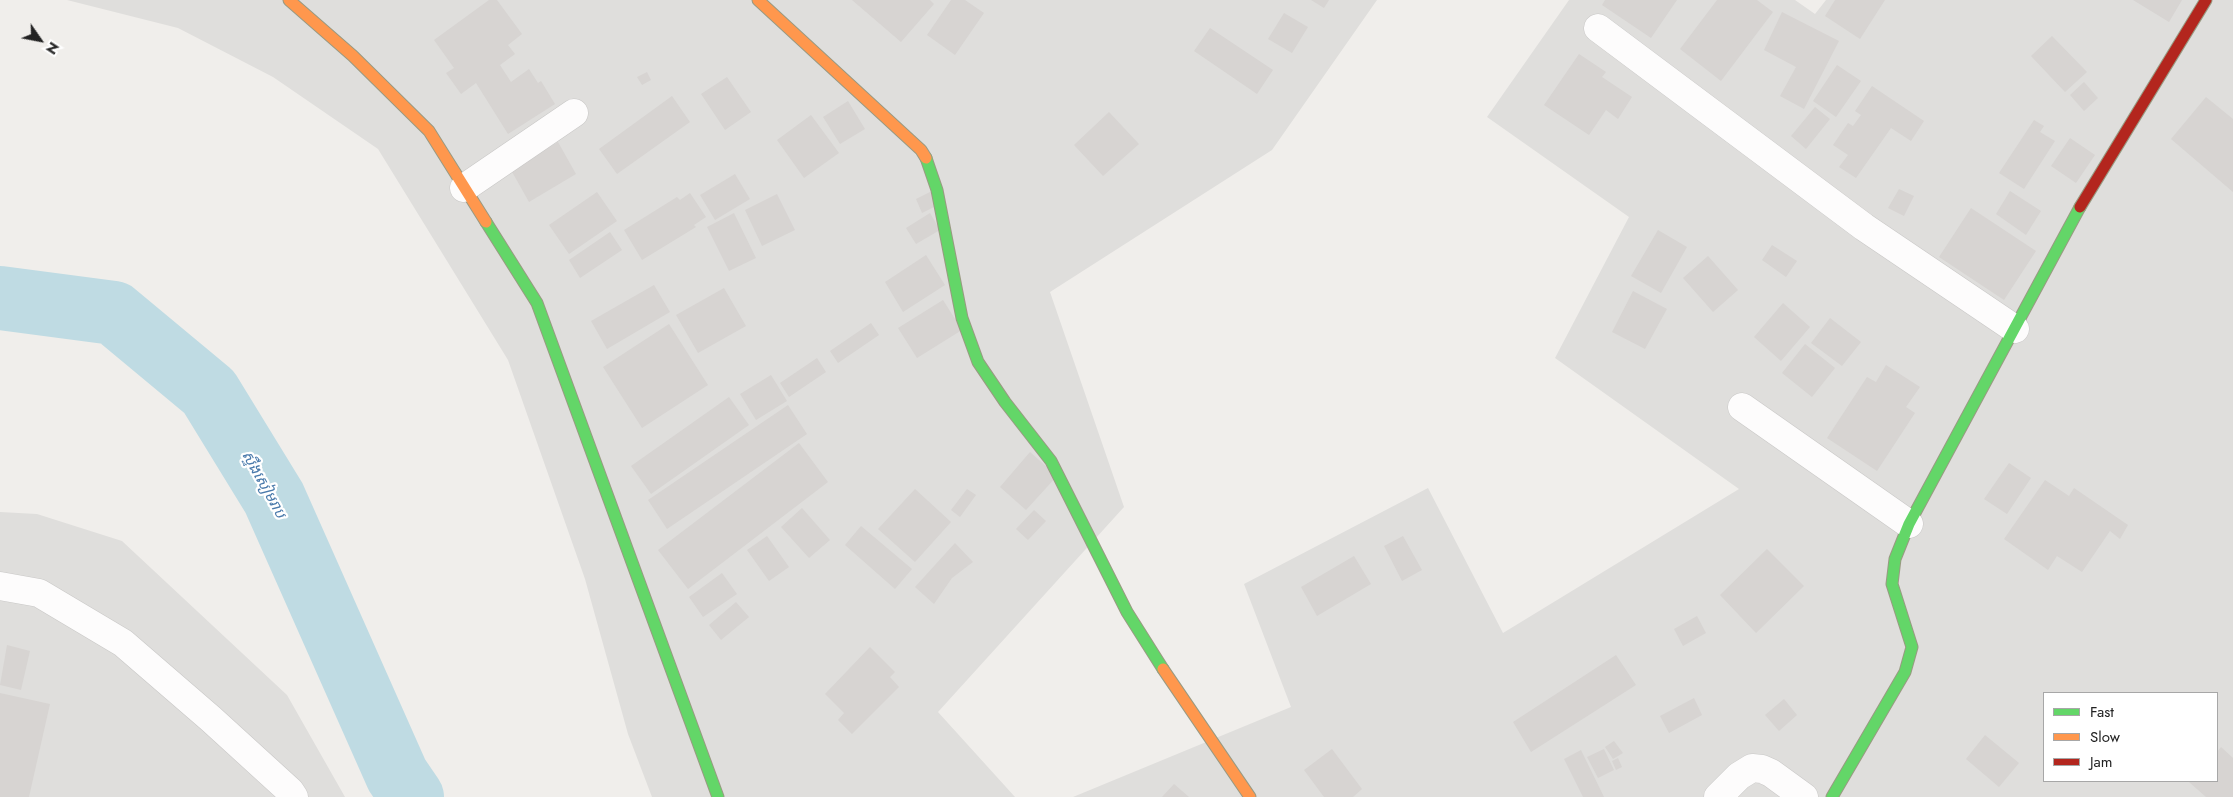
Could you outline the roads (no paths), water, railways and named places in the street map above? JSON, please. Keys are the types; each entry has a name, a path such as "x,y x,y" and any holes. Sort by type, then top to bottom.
{"street":[{"path":"289,0 353,56 429,131 537,303 718,797"},
{"path":"758,0 921,150 929,164 937,190 962,318 978,362 1005,402 1051,461 1127,612 1182,700 1250,797"},
{"path":"1832,797 1905,672 1912,647 1892,584 1895,558 1908,524 2015,330 2091,186 2206,0"},
{"path":"1598,28 1864,227 2015,330"},
{"path":"464,188 574,113"},
{"path":"1742,407 1908,524"},
{"path":"0,586 40,593 123,643 219,726 294,797"},
{"path":"1718,797 1739,776 1752,768 1762,769 1771,773 1804,797"}],"waterway":[{"name":"ស្ទឹងសៀមរាប","path":"0,298 114,313 209,392 274,498 397,775 412,797"}]}
